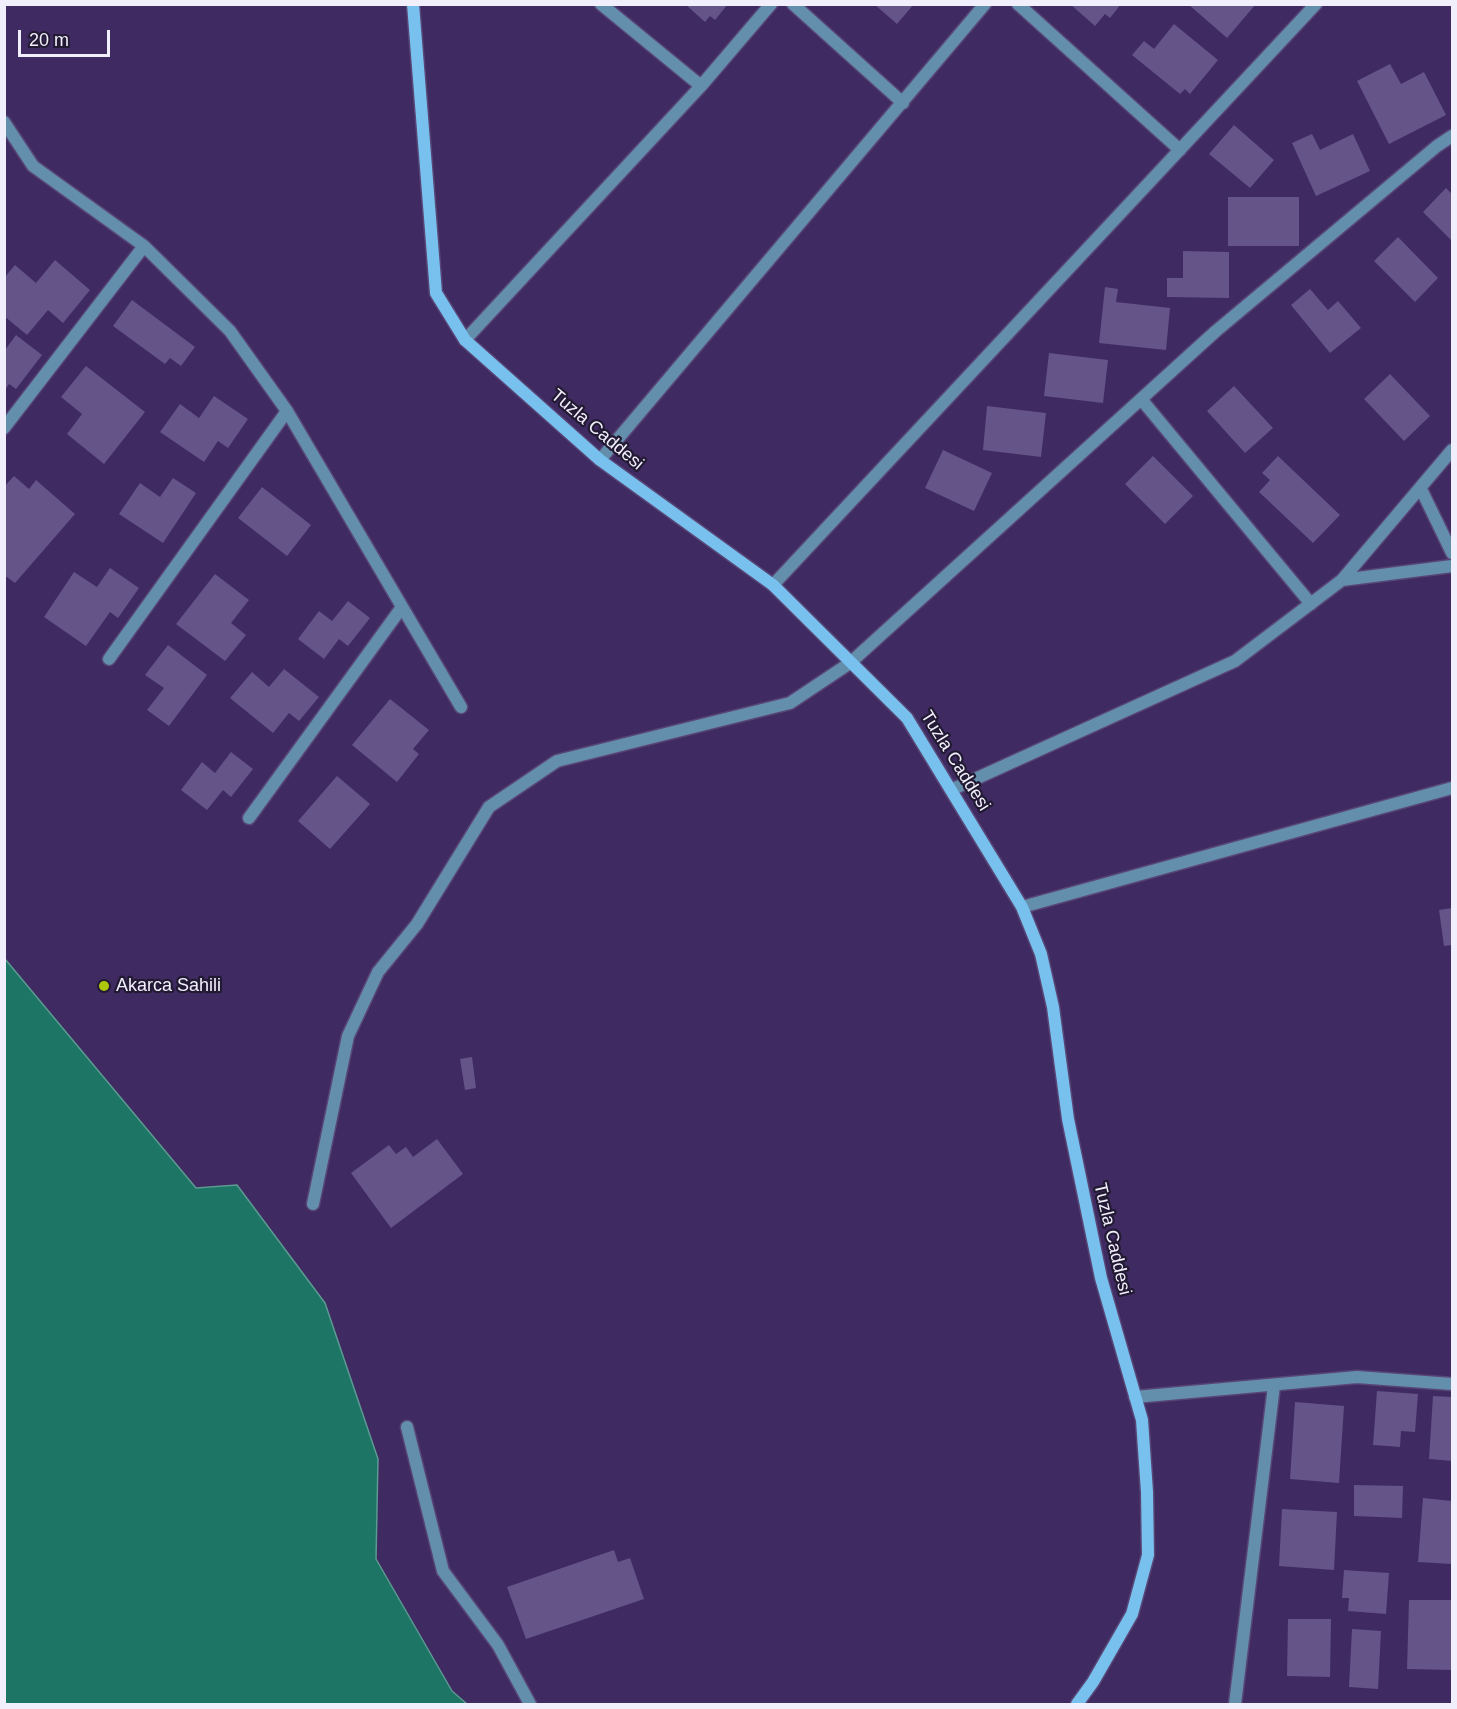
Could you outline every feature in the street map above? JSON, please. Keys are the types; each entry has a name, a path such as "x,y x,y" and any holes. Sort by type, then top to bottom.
{"main road":[{"name":"Tuzla Caddesi","path":"413,4 436,292 465,340 600,460 773,585 907,718 953,789 1022,907 1041,954 1050,997 1068,1119 1101,1278 1142,1420 1148,1555 1132,1614 1093,1682 1077,1704"}],"street":[{"path":"601,4 701,86"},
{"path":"465,340 701,86 771,4"},
{"path":"793,4 903,103"},
{"path":"600,460 985,4"},
{"path":"1018,4 1180,150"},
{"path":"773,585 1316,4"},
{"path":"4,122 33,166 144,246 230,331 287,411 461,707"},
{"path":"313,1204 348,1036 378,972 417,924 489,807 557,761 790,703 850,663 1216,331 1437,146 1452,136"},
{"path":"4,428 144,246"},
{"path":"1141,399 1311,604"},
{"path":"109,659 287,411"},
{"path":"953,789 1235,661 1342,580 1452,450"},
{"path":"1421,489 1452,553"},
{"path":"1342,580 1452,566"},
{"path":"249,818 402,607"},
{"path":"1022,907 1452,789"},
{"path":"1135,1397 1357,1377 1452,1384"},
{"path":"1234,1704 1274,1386"},
{"path":"407,1427 443,1571 498,1645 530,1704"}],"shaded area":[{"path":"5,959 196,1188 237,1185 325,1303 378,1459 376,1559 452,1691 467,1704 5,1704"}],"building":[{"path":"685,4 728,4 715,20 710,16 705,22"},
{"path":"874,4 914,4 897,24"},
{"path":"1070,4 1121,4 1110,18 1105,14 1095,26"},
{"path":"1188,4 1256,4 1227,38"},
{"path":"1174,24 1218,60 1190,94 1185,89 1180,94 1132,55 1144,41 1154,49"},
{"path":"1390,64 1401,84 1424,72 1446,115 1389,144 1357,81"},
{"path":"1234,125 1274,160 1250,188 1209,154"},
{"path":"1312,134 1320,150 1353,134 1370,171 1316,196 1292,143"},
{"path":"1446,188 1452,194 1452,241 1423,212"},
{"path":"1228,197 1299,197 1299,246 1228,246"},
{"path":"1398,237 1438,278 1415,302 1374,261"},
{"path":"1183,251 1229,252 1229,298 1167,297 1167,278 1183,278"},
{"path":"55,260 90,290 63,323 48,310 27,335 4,316 4,278 15,265 36,283"},
{"path":"1105,287 1118,289 1116,302 1170,308 1166,350 1099,343"},
{"path":"1310,289 1328,310 1338,301 1361,328 1330,353 1291,305"},
{"path":"132,300 195,347 181,366 170,358 165,364 113,326"},
{"path":"16,335 42,355 16,389 9,384 5,390 5,350"},
{"path":"1049,353 1108,360 1103,403 1044,396"},
{"path":"86,366 145,412 104,464 67,434 82,414 61,397"},
{"path":"1390,374 1430,416 1404,441 1364,399"},
{"path":"1234,386 1273,428 1245,453 1207,411"},
{"path":"214,396 248,419 228,448 218,441 204,462 160,432 180,404 199,418"},
{"path":"987,406 1046,413 1041,457 983,450"},
{"path":"943,450 992,473 974,511 925,488"},
{"path":"1153,456 1193,496 1165,524 1125,484"},
{"path":"1278,456 1340,515 1313,543 1259,492 1270,480 1262,473"},
{"path":"14,476 29,489 36,480 75,514 15,583 4,575 4,487"},
{"path":"173,478 196,493 163,543 119,514 140,483 160,497"},
{"path":"262,487 311,525 287,556 238,518"},
{"path":"110,568 139,588 118,618 110,612 86,646 44,617 74,572 97,587"},
{"path":"215,574 249,600 231,623 246,635 225,661 176,624"},
{"path":"348,601 370,618 348,646 339,639 324,659 298,639 319,611 332,621"},
{"path":"168,645 207,675 169,726 147,710 164,688 145,675"},
{"path":"284,669 319,697 299,721 289,713 273,733 230,698 252,672 269,687"},
{"path":"390,699 429,730 413,749 419,754 397,782 352,745"},
{"path":"231,752 253,769 231,797 223,790 207,810 181,790 202,762 215,773"},
{"path":"337,776 370,804 330,849 298,821"},
{"path":"1452,908 1452,945 1444,946 1439,910"},
{"path":"472,1057 476,1088 465,1090 460,1059"},
{"path":"437,1139 463,1174 391,1228 351,1173 389,1145 396,1154 406,1147 413,1157"},
{"path":"1377,1391 1418,1394 1415,1432 1401,1431 1400,1447 1373,1445"},
{"path":"1433,1396 1452,1397 1452,1461 1429,1459"},
{"path":"1295,1402 1344,1406 1339,1483 1290,1479"},
{"path":"1354,1485 1403,1486 1402,1518 1354,1516"},
{"path":"1423,1498 1452,1501 1452,1564 1418,1562"},
{"path":"1282,1509 1337,1512 1334,1570 1279,1566"},
{"path":"614,1550 618,1562 630,1558 644,1599 526,1639 507,1587"},
{"path":"1344,1570 1389,1573 1386,1614 1348,1611 1349,1598 1342,1598"},
{"path":"1409,1600 1452,1600 1452,1670 1407,1669"},
{"path":"1288,1619 1331,1619 1330,1677 1287,1676"},
{"path":"1352,1629 1381,1631 1378,1689 1349,1687"}],"place":[{"name":"Akarca Sahili","path":"104,986"}]}
